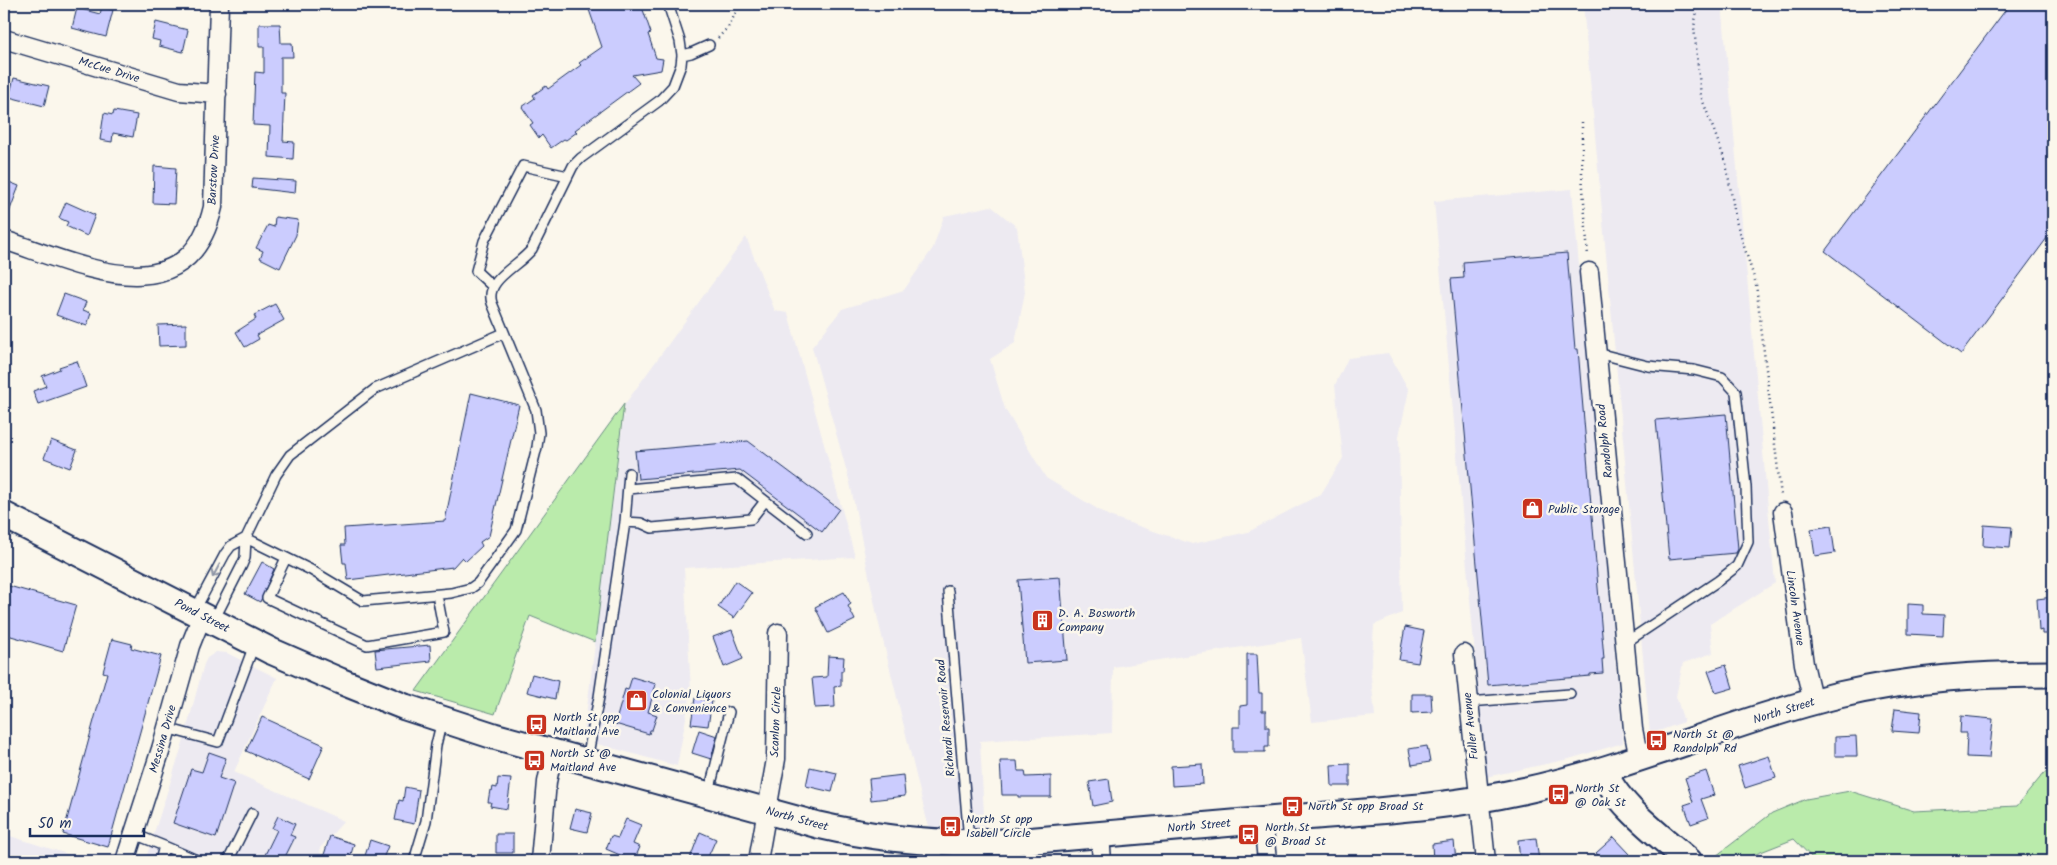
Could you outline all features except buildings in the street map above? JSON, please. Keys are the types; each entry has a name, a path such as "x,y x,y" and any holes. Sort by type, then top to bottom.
{"main road":[{"name":"Pond Street","path":"6,520 255,643 319,672 405,707"},
{"name":"North Street","path":"405,707 553,753 857,834 900,840 933,852 970,843 1015,842 1100,835 1404,808 1479,799 1559,783 1639,759 1745,722 1813,702 1883,685 1925,679 1970,676 2053,674"},
{"path":"1604,770 1610,784 1621,799 1689,861"}],"street":[{"name":"Barstow Drive","path":"4,240 122,276 156,274 175,266 188,255 200,241 210,220 214,192 219,4"},
{"name":"McCue Drive","path":"4,39 179,91 216,94"},
{"name":"Randolph Road","path":"1589,272 1633,729 1639,759"},
{"name":"Lincoln Avenue","path":"1783,512 1804,664 1813,702"},
{"name":"Messina Drive","path":"126,861 190,646 203,617"},
{"name":"Scanlon Circle","path":"758,861 776,759 778,632"},
{"name":"Fuller Avenue","path":"1464,654 1486,861"},
{"path":"540,861 547,782 553,753"},
{"path":"1263,820 1267,861"},
{"path":"1100,835 1102,861"}],"lane":[{"path":"246,538 323,576 363,601 461,592 478,583 510,540 520,520 537,447 538,420 536,410 490,298 492,286 526,257 532,249 573,166 667,93 678,76 682,55 680,41 668,4"},
{"path":"682,55 709,45"},
{"path":"492,286 476,271 484,241 523,166 568,176"},
{"path":"203,617 242,565 245,558 246,538 283,464 290,456 375,388 504,333"},
{"path":"1597,353 1648,366 1694,370 1722,377 1736,392 1746,487 1748,542 1738,566 1625,643"},
{"path":"586,761 600,697 625,522 629,473"},
{"path":"628,489 737,479 807,533"},
{"path":"625,522 641,523 652,528 751,519 765,501"},
{"path":"203,617 225,554 231,546 246,538"},
{"path":"286,558 267,598 367,645 444,632 437,595"},
{"name":"Richardi Reservoir Road","path":"948,591 970,843"},
{"path":"166,728 218,742 255,643"},
{"path":"1469,702 1570,694"},
{"path":"709,795 729,712"},
{"path":"414,861 426,821 436,745 442,720"},
{"path":"228,861 252,813"},
{"path":"134,834 199,861"},
{"path":"160,861 164,846"}],"path":[{"path":"709,45 729,26 740,4"},
{"path":"1698,4 1694,27 1701,96 1726,163 1736,221 1756,284 1783,512"},
{"path":"1582,122 1582,174 1589,272"}],"shaded area":[{"path":"1583,4 1722,4 1775,583 1710,624 1713,653 1683,663 1676,696 1684,722 1650,734"},
{"path":"1572,189 1623,743 1569,759 1486,777 1434,201"},
{"path":"991,206 1017,227 1025,292 1015,343 990,359 1005,409 1046,478 1109,516 1192,544 1248,532 1321,494 1343,458 1335,385 1348,358 1388,353 1409,390 1399,436 1402,613 1374,625 1371,676 1375,716 1312,722 1301,638 1113,667 1112,733 980,741 985,833 930,833 878,620 850,483 812,347 842,309 904,290 933,248 944,216"},
{"path":"746,237 775,311 788,313 855,557 684,568 691,691 677,766 583,740 625,404"},
{"path":"216,652 227,653 277,678 234,772 344,821 320,848 322,861 145,861 182,746 204,664 207,658"},
{"path":"4,834 89,861 4,861"}],"green space":[{"path":"624,404 595,642 530,616 495,714 416,691"},
{"path":"2053,772 2053,861 1815,861 1794,839 1738,861 1720,861 1716,856 1772,813 1806,799 1850,791 1914,811 2017,806 2044,773"}],"place":[{"name":"Public Storage","path":"1532,509"},
{"name":"D. A. Bosworth Company","path":"1042,620"},
{"name":"Colonial Liquors & Convenience","path":"636,701"},
{"name":"North St opp Maitland Ave","path":"537,724"},
{"name":"North St @ Randolph Rd","path":"1657,741"},
{"name":"North St @ Maitland Ave","path":"534,760"},
{"name":"North St @ Oak St","path":"1559,795"},
{"name":"North St opp Broad St","path":"1292,806"},
{"name":"North St opp Isabell Circle","path":"950,826"},
{"name":"North St @ Broad St","path":"1249,834"}]}
